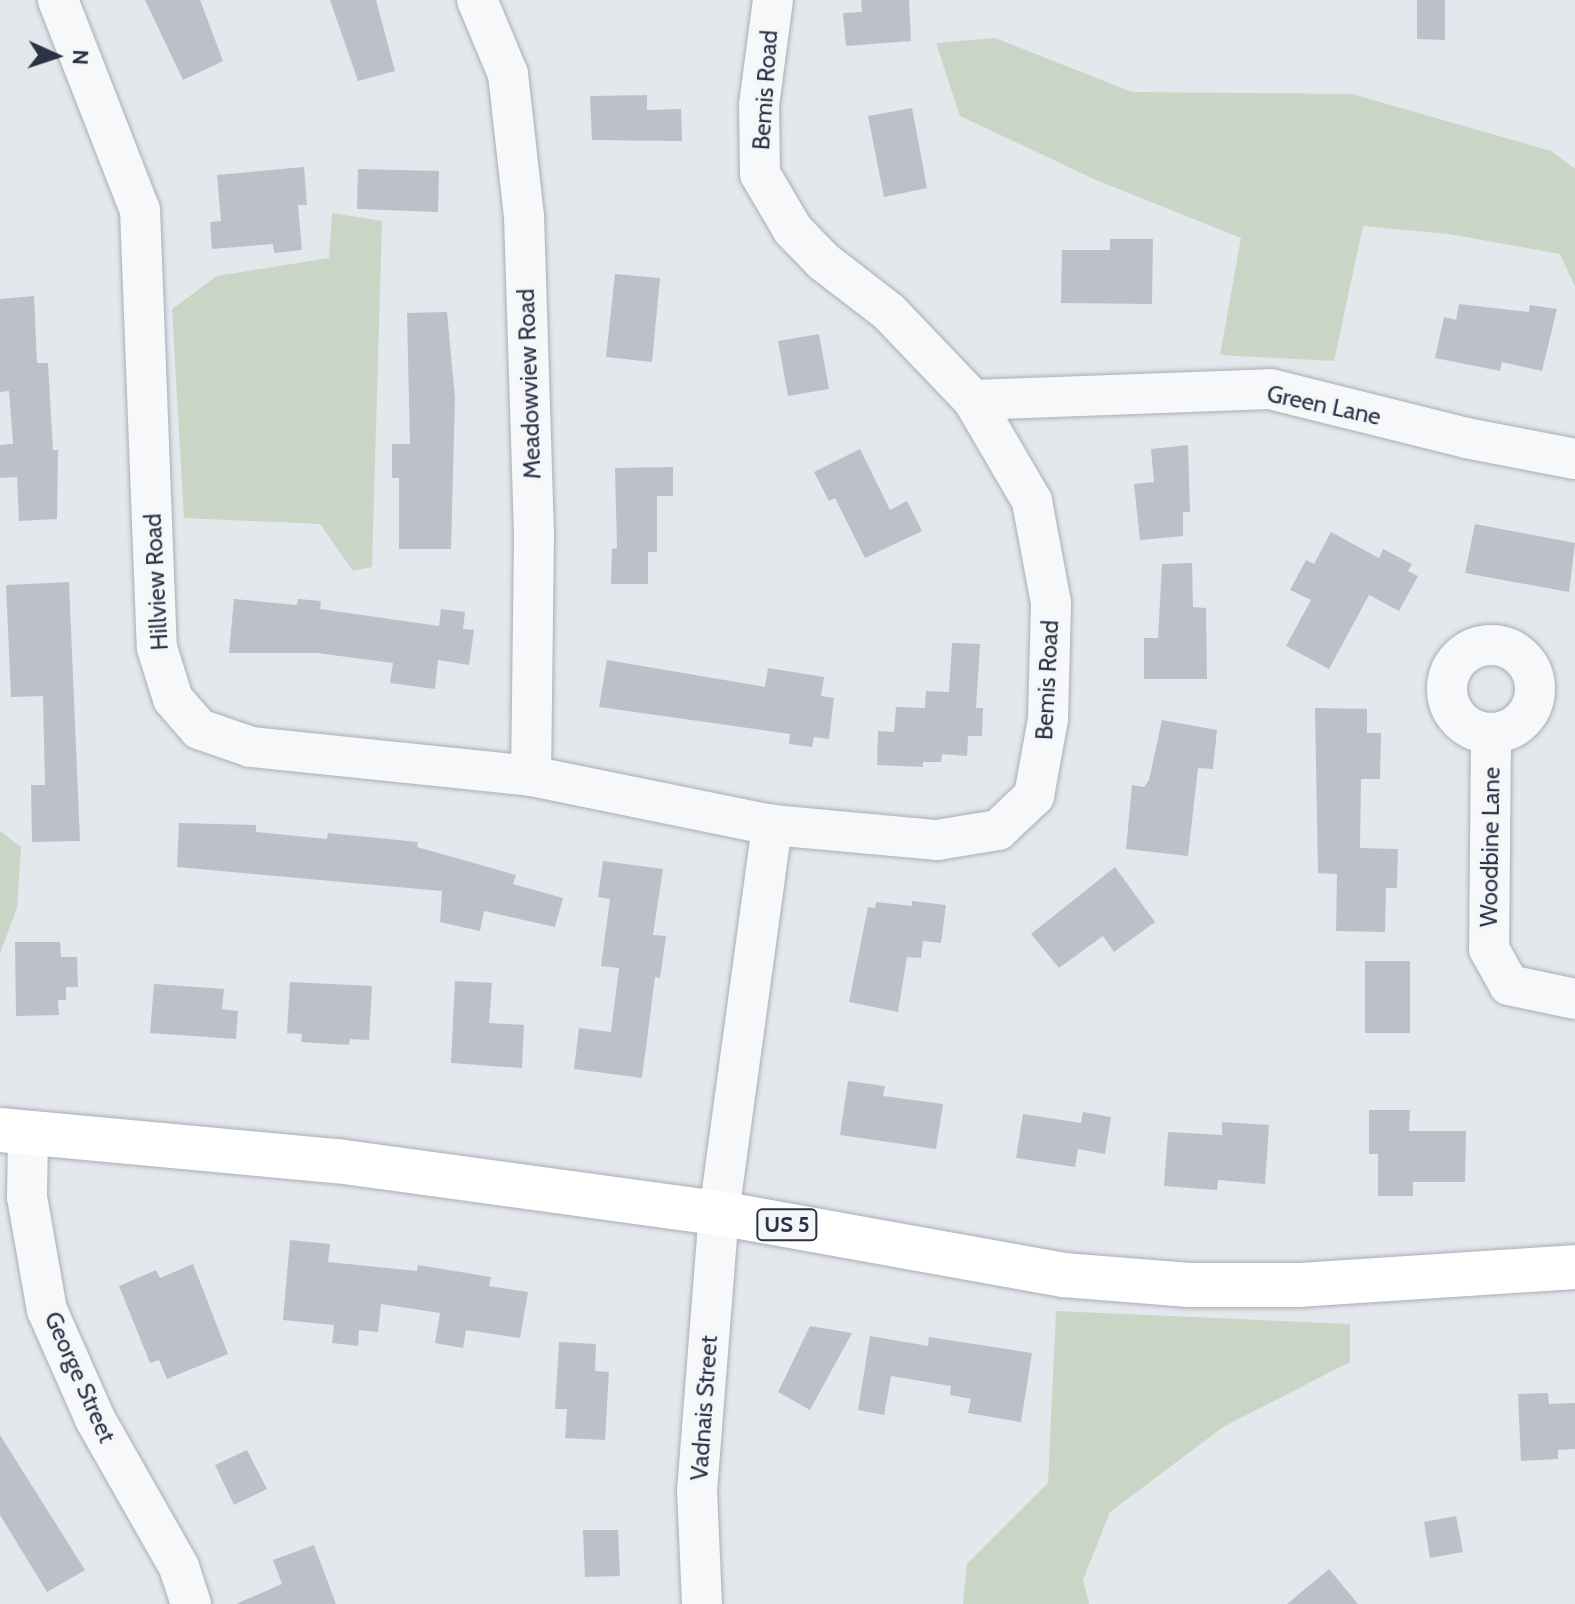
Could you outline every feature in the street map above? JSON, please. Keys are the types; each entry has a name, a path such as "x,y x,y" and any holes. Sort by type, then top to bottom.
{"main road":[{"name":"US 5","path":"14,1132 337,1161 719,1213 1063,1275 1190,1285 1299,1285 1575,1267"}],"street":[{"name":"Hillview Road","path":"58,0 140,210 157,648 173,699 199,729 251,747 531,776 772,825"},
{"name":"Meadowview Road","path":"477,0 508,74 524,216 534,535 531,776"},
{"name":"Bemis Road","path":"772,825 937,840 998,830 1034,796 1048,719 1051,603 1032,501 973,400 889,312 824,262 793,230 760,174 759,105 773,0"},
{"name":"Green Lane","path":"973,400 1270,389 1466,438 1575,459"},
{"name":"Woodbine Lane","path":"1491,733 1489,949 1509,985 1575,999"},
{"path":"719,1213 772,825"},
{"name":"George Street","path":"14,1132 47,1310 95,1419 179,1567 191,1604"},
{"name":"Vadnais Street","path":"702,1604 697,1491 719,1213"}],"green space":[{"path":"995,38 1132,92 1352,94 1551,151 1575,169 1575,287 1560,254 1449,234 1363,226 1334,361 1220,355 1241,238 1096,180 960,116 936,43"},
{"path":"332,213 382,221 372,567 353,571 320,524 184,518 172,309 217,276 329,258"},
{"path":"0,831 21,847 17,908 0,953"},
{"path":"1056,1311 1350,1324 1350,1362 1223,1427 1110,1512 1083,1580 1089,1604 963,1604 967,1564 1048,1483"}],"building":[{"path":"145,0 200,0 223,61 183,80"},
{"path":"330,0 376,0 395,71 358,81"},
{"path":"861,0 909,0 911,41 846,46 843,13 862,12"},
{"path":"1417,0 1445,0 1445,40 1417,39"},
{"path":"647,95 647,110 681,109 682,141 592,140 590,96"},
{"path":"912,108 927,188 884,197 868,116"},
{"path":"304,167 307,205 298,205 302,250 274,253 273,244 212,249 210,222 221,221 217,175"},
{"path":"358,169 439,171 438,212 357,209"},
{"path":"1110,239 1153,239 1152,304 1061,303 1062,250 1110,250"},
{"path":"615,274 660,278 652,362 606,357"},
{"path":"34,296 37,363 48,363 53,450 58,450 57,519 19,521 17,477 0,478 0,445 13,444 9,391 0,392 0,299"},
{"path":"1459,304 1529,312 1530,305 1557,309 1542,371 1502,362 1500,371 1435,358 1444,317 1456,320"},
{"path":"447,312 455,398 451,549 399,549 399,478 392,478 392,444 410,444 407,313"},
{"path":"819,334 829,389 788,396 778,341"},
{"path":"1188,445 1190,512 1183,512 1183,536 1140,540 1134,484 1154,482 1151,449"},
{"path":"860,449 890,510 907,501 922,531 865,558 835,498 829,501 814,472"},
{"path":"673,467 673,496 657,496 657,552 648,552 648,584 611,584 612,549 617,548 615,468"},
{"path":"1475,524 1575,543 1569,592 1465,573"},
{"path":"1331,532 1379,558 1383,549 1412,564 1408,571 1418,576 1399,611 1369,595 1329,669 1286,646 1311,600 1290,590 1306,560 1314,564"},
{"path":"1192,563 1193,607 1206,608 1207,679 1144,679 1144,638 1158,638 1162,564"},
{"path":"69,582 80,841 32,842 31,785 45,785 43,696 11,697 6,585"},
{"path":"234,599 297,605 298,599 321,601 320,609 439,626 441,609 465,612 463,629 474,630 469,665 438,660 435,689 390,683 393,663 317,653 229,653"},
{"path":"952,643 980,644 976,708 983,708 982,736 968,736 967,756 942,754 941,762 923,762 923,767 877,765 878,731 894,732 896,707 925,708 926,691 949,692"},
{"path":"607,660 765,687 768,668 824,677 821,696 834,698 829,739 814,737 812,747 789,744 790,734 599,707"},
{"path":"1315,708 1367,709 1367,733 1381,733 1380,779 1361,779 1360,848 1398,849 1397,888 1386,888 1385,932 1336,931 1337,874 1318,873"},
{"path":"1162,720 1217,730 1213,769 1198,768 1188,856 1126,849 1132,785 1144,787 1149,780"},
{"path":"179,823 256,825 256,832 327,839 328,833 418,842 417,847 516,875 513,884 563,898 555,927 484,911 480,931 440,922 442,891 177,867"},
{"path":"603,861 663,869 653,935 666,936 660,978 655,977 642,1078 574,1069 579,1028 611,1032 619,968 601,966 610,899 598,897"},
{"path":"1115,867 1155,922 1114,952 1103,936 1059,968 1031,934"},
{"path":"912,901 946,905 941,943 923,941 921,958 907,957 898,1012 849,1002 868,907 875,908 876,902 912,906"},
{"path":"15,942 60,942 61,957 77,957 78,987 66,987 66,1000 58,1000 59,1015 16,1016"},
{"path":"1365,961 1410,961 1410,1033 1365,1033"},
{"path":"455,981 492,983 489,1023 524,1025 522,1068 451,1063"},
{"path":"290,982 372,986 369,1040 350,1039 349,1045 301,1042 302,1034 287,1033"},
{"path":"154,984 224,989 222,1009 238,1011 236,1039 150,1033"},
{"path":"848,1081 885,1086 883,1096 943,1104 936,1149 840,1135"},
{"path":"1369,1110 1410,1110 1409,1131 1466,1131 1465,1182 1413,1182 1413,1196 1378,1196 1378,1154 1369,1154"},
{"path":"1083,1112 1111,1117 1105,1154 1078,1149 1075,1167 1016,1158 1023,1114 1081,1123"},
{"path":"1222,1122 1269,1125 1265,1184 1218,1180 1217,1190 1164,1186 1168,1132 1222,1135"},
{"path":"290,1240 330,1244 328,1262 417,1271 418,1265 491,1277 489,1286 528,1292 520,1338 466,1330 463,1348 435,1343 440,1313 381,1304 378,1332 359,1330 358,1346 332,1343 334,1325 283,1320"},
{"path":"193,1264 228,1354 167,1379 159,1360 150,1363 119,1286 156,1270 160,1278"},
{"path":"810,1326 852,1333 810,1410 778,1392"},
{"path":"870,1336 928,1346 929,1337 1032,1353 1021,1422 968,1413 971,1399 950,1395 951,1386 891,1376 884,1415 858,1410"},
{"path":"559,1342 596,1344 595,1371 609,1372 605,1440 565,1438 567,1409 555,1409"},
{"path":"1548,1393 1549,1404 1575,1403 1575,1449 1558,1450 1558,1459 1521,1461 1518,1394"},
{"path":"0,1435 85,1570 47,1592 0,1515"},
{"path":"247,1450 267,1489 234,1505 215,1465"},
{"path":"1456,1516 1463,1552 1430,1558 1424,1522"},
{"path":"583,1530 618,1530 620,1576 585,1577"},
{"path":"314,1545 336,1604 236,1604 282,1584 273,1560"},
{"path":"1329,1569 1358,1604 1287,1604"}]}
